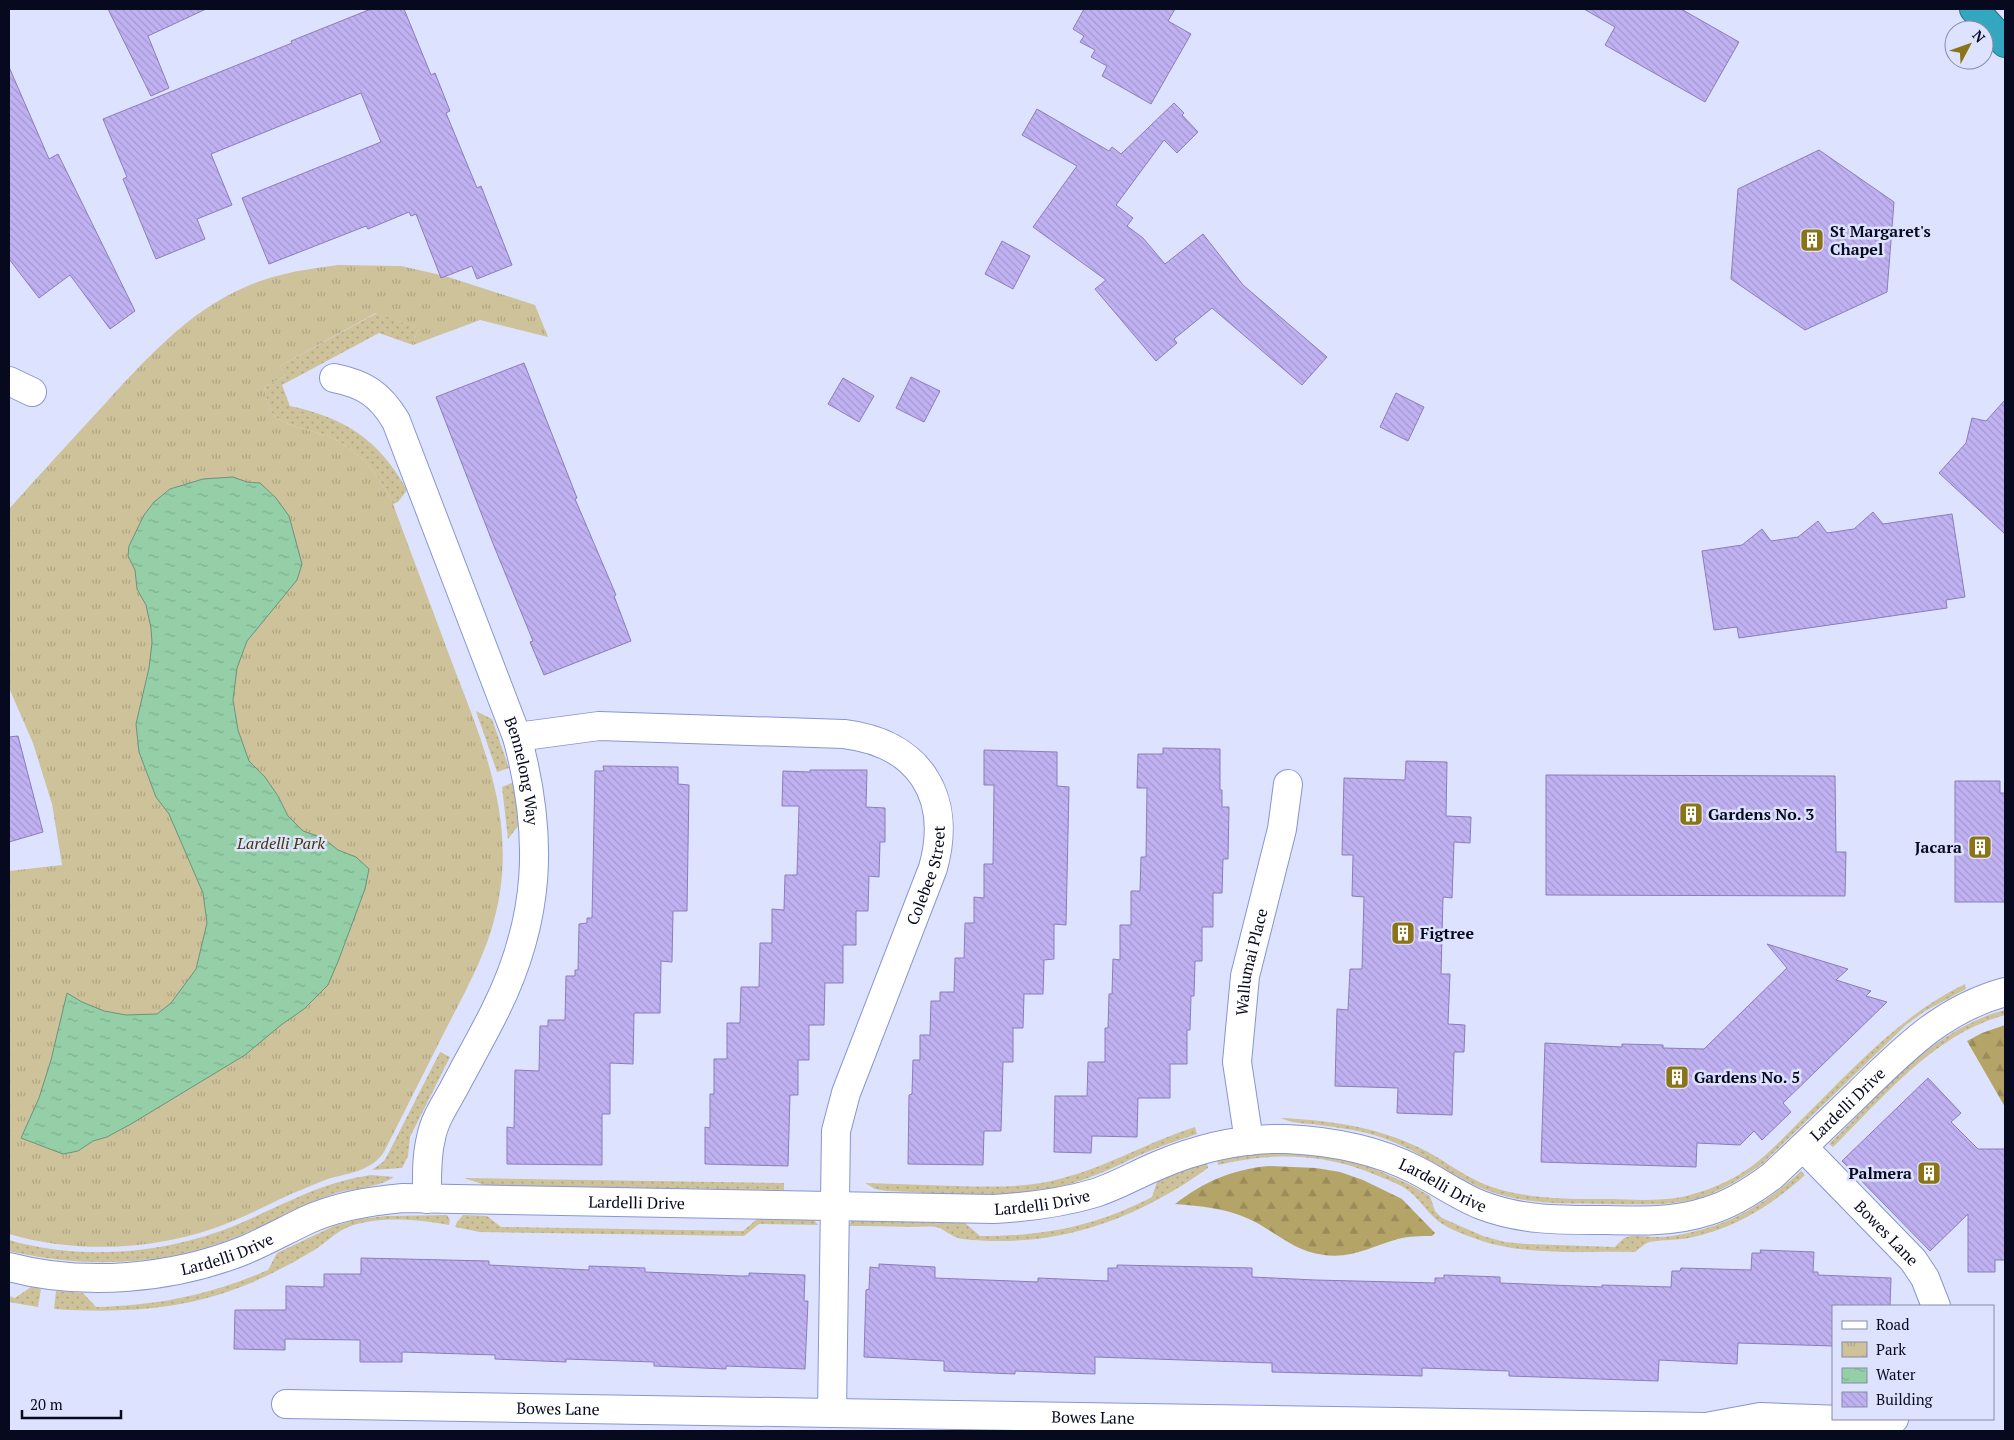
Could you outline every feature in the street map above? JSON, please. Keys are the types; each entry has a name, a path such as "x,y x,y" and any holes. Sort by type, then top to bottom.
{"highway":[{"path":"1974,9 2005,43"}],"street":[{"name":"Bennelong Way","path":"334,378 352,381 370,390 389,409 396,421 516,737 527,776 533,816 532,898 523,937 511,976 494,1013 435,1123 429,1149 427,1199"},
{"name":"Colebee Street","path":"516,737 599,726 844,734 866,736 885,743 903,754 918,769 930,787 937,806 940,827 939,848 840,1112 836,1131 835,1206"},
{"name":"Wallumai Place","path":"1249,1141 1237,1062 1245,976 1282,829 1288,784"},
{"name":"Lardelli Drive","path":"9,1267 54,1275 93,1277 132,1276 169,1271 207,1262 244,1250 338,1208 370,1201 403,1198 994,1209 1028,1207 1062,1202 1095,1193 1127,1181 1156,1166 1186,1154 1217,1146 1249,1141 1283,1139 1317,1141 1370,1150 1410,1167 1480,1205 1508,1214 1536,1218 1660,1221 1684,1218 1708,1212 1731,1203 1752,1191 1772,1176 1919,1036 1962,1008 1999,996"},
{"name":"Bowes Lane","path":"1803,1147 1914,1260 1925,1278 1936,1305"},
{"path":"832,1413 835,1206"},
{"name":"Bowes Lane","path":"286,1404 1706,1427 1760,1417 1832,1420"},
{"name":"Bowes Lane","path":"1844,1420 1883,1420"}],"green space":[{"name":"Lardelli Park","path":"338,265 401,266 445,276 535,305 548,337 480,320 413,345 418,328 376,313 280,366 285,376 264,387 269,407 277,418 293,426 330,437 356,453 377,476 393,504 476,727 496,792 503,860 500,895 491,931 471,980 384,1152 367,1167 315,1184 207,1231 179,1238 151,1243 93,1247 36,1241 9,1234 9,871 62,865 52,804 33,743 9,688 9,509 117,390 185,324 204,310 245,287 279,275"},
{"path":"377,313 418,328 413,345 379,333 282,385 290,406 328,417 344,425 359,434 385,457 407,490 398,502 393,504 377,476 356,453 330,437 293,426 277,418 269,407 264,387 285,376 280,366"},
{"path":"476,711 492,719 509,768 497,772"},
{"path":"514,782 518,826 508,839 502,787"},
{"path":"1965,984 1966,989 1925,1011 1906,1025 1762,1164 1727,1186 1711,1194 1691,1200 1667,1204 1560,1203 1530,1201 1500,1195 1472,1184 1417,1153 1389,1140 1360,1132 1281,1118 1339,1123 1375,1131 1410,1143 1481,1183 1519,1194 1581,1199 1647,1200 1682,1197 1719,1185 1757,1162 1877,1045 1919,1012"},
{"path":"2005,1010 2005,1015 1979,1024 1933,1052 1891,1088 1833,1147 1829,1144 1889,1084 1931,1047 1979,1019"},
{"path":"2005,1025 2005,1107 1967,1041 1982,1033"},
{"path":"440,1052 450,1057 410,1137 408,1156 402,1168 372,1170 384,1161"},
{"path":"1195,1127 1197,1134 1154,1149 1082,1180 1041,1190 997,1194 953,1194 887,1191 875,1189 865,1183 984,1187 1037,1184 1080,1173"},
{"path":"1293,1151 1344,1158 1368,1166 1411,1185 1430,1196 1435,1211 1442,1218 1483,1236 1505,1242 1527,1244 1615,1247 1630,1236 1666,1237 1704,1229 1720,1224 1749,1210 1776,1192 1801,1171 1805,1175 1779,1197 1751,1215 1706,1234 1685,1239 1650,1242 1635,1252 1556,1252 1497,1245 1458,1232 1438,1221 1402,1186 1358,1168 1319,1159 1299,1157 1258,1158 1218,1165 1217,1160 1242,1154"},
{"path":"1207,1163 1208,1168 1180,1187 1151,1203 1092,1227 1061,1235 1030,1240 997,1241 963,1239 936,1227 848,1226 852,1221 965,1223 980,1236 1047,1232 1089,1223 1130,1207 1152,1197 1157,1182 1173,1174"},
{"path":"1268,1166 1316,1168 1340,1172 1363,1180 1402,1199 1435,1233 1432,1236 1398,1239 1353,1254 1324,1255 1303,1250 1240,1215 1213,1208 1175,1204 1197,1189 1219,1178 1242,1170"},
{"path":"371,1175 394,1177 381,1183 336,1193 311,1202 239,1236 183,1254 126,1262 96,1262 38,1257 9,1251 9,1240 65,1251 94,1252 124,1251 182,1243 236,1225 334,1183"},
{"path":"464,1178 784,1183 784,1190 485,1185"},
{"path":"447,1215 450,1220 449,1225 424,1221 382,1220 355,1225 340,1231 316,1249 268,1275 238,1288 193,1302 147,1309 100,1311 54,1309 56,1291 83,1293 96,1307 142,1304 205,1292 268,1270 277,1253 334,1226 360,1219 386,1216"},
{"path":"463,1215 487,1216 501,1227 743,1231 757,1219 814,1220 818,1225 759,1224 744,1236 480,1232 455,1227"},
{"path":"31,1287 41,1289 38,1307 9,1302 9,1296 15,1298"}],"water":[{"path":"233,477 247,482 260,483 276,498 289,516 302,564 297,580 247,641 237,668 233,700 238,730 249,761 265,777 278,796 288,816 303,831 323,838 338,850 356,857 369,869 365,889 328,985 304,1009 281,1025 245,1055 131,1124 107,1137 93,1141 78,1151 63,1154 21,1138 39,1098 51,1060 67,993 82,1002 104,1011 126,1015 157,1014 171,1003 196,969 207,923 203,893 169,814 156,797 139,752 136,724 149,668 152,643 146,605 137,589 135,570 128,556 129,546 144,515 154,502 170,489 203,479"}],"building":[{"path":"108,9 206,9 148,36 169,88 151,96"},
{"path":"371,9 404,9 431,75 435,73 450,111 446,113 477,188 481,186 512,265 477,279 472,266 441,278 416,214 411,216 409,212 368,229 366,226 269,264 242,198 381,142 361,93 211,154 232,205 197,219 205,239 156,259 123,179 127,177 103,119"},
{"path":"1084,9 1175,9 1168,21 1191,34 1151,104 1102,76 1107,66 1091,57 1095,50 1080,42 1084,36 1073,29"},
{"path":"1584,9 1681,9 1739,42 1705,102 1605,45 1615,27"},
{"path":"9,67 49,159 58,154 135,311 110,329 70,275 39,298 9,259"},
{"path":"1174,103 1198,132 1177,153 1164,140 1116,205 1133,218 1127,226 1143,238 1165,264 1203,234 1243,285 1327,357 1302,385 1212,308 1174,339 1177,343 1156,361 1095,289 1106,280 1033,227 1077,166 1022,135 1037,109 1109,151 1112,147 1121,154"},
{"name":"St Margaret's Chapel","path":"1819,150 1894,202 1887,292 1805,330 1731,279 1738,189"},
{"path":"1002,241 1030,256 1013,289 985,274"},
{"path":"524,363 577,498 575,499 616,595 614,596 631,641 544,675 530,642 533,641 436,397"},
{"path":"911,377 940,391 924,422 896,408"},
{"path":"843,378 874,396 859,422 828,404"},
{"path":"1396,393 1424,407 1408,441 1380,427"},
{"path":"2005,400 2005,534 1939,473 1966,443 1972,418 1986,421"},
{"path":"1873,512 1883,524 1952,514 1965,597 1946,600 1947,608 1739,638 1737,627 1714,630 1702,551 1742,545 1762,529 1771,541 1798,537 1818,521 1827,533 1854,529"},
{"path":"18,736 43,832 9,842 9,737"},
{"path":"1163,748 1220,749 1222,807 1229,807 1228,859 1223,859 1222,893 1213,893 1213,927 1202,927 1202,961 1195,961 1194,996 1191,996 1190,1030 1187,1030 1187,1064 1170,1064 1170,1098 1138,1098 1137,1137 1092,1136 1091,1153 1054,1152 1055,1096 1087,1096 1088,1062 1105,1062 1105,1028 1108,1028 1109,994 1112,994 1113,959 1120,960 1120,925 1131,925 1131,891 1140,891 1141,857 1146,857 1147,788 1137,788 1138,754 1163,754"},
{"path":"984,750 1057,752 1057,786 1069,787 1066,925 1054,924 1054,959 1044,960 1043,994 1024,994 1023,1028 1013,1028 1013,1062 1003,1062 1001,1131 984,1131 983,1165 908,1164 909,1095 912,1094 913,1060 920,1060 920,1035 930,1035 931,1001 940,1001 940,992 954,992 955,958 964,958 965,923 974,923 974,897 984,898 984,864 993,864 994,785 984,785"},
{"name":"Figtree","path":"1406,761 1447,762 1446,816 1471,817 1470,843 1454,842 1452,898 1443,897 1441,974 1450,974 1448,1024 1465,1025 1464,1052 1454,1052 1452,1115 1397,1113 1398,1088 1335,1086 1337,1009 1348,1010 1350,969 1362,969 1364,897 1352,896 1353,855 1342,855 1344,778 1405,780"},
{"path":"603,766 678,767 678,784 689,785 687,911 673,911 672,962 661,961 660,1013 634,1013 633,1064 610,1063 610,1114 602,1114 602,1165 507,1164 507,1127 514,1128 515,1070 539,1071 540,1026 548,1026 548,1020 565,1020 566,976 575,976 575,970 578,970 579,924 587,923 587,918 592,918 595,771 604,771"},
{"path":"810,770 867,770 866,807 885,808 885,842 880,842 879,877 869,876 868,911 856,911 856,945 843,945 843,983 825,983 824,1025 809,1025 809,1060 798,1060 798,1095 790,1095 788,1166 705,1164 705,1127 710,1128 710,1094 714,1094 714,1059 727,1059 727,1023 740,1023 741,987 759,987 760,943 772,943 772,909 784,910 785,875 797,875 799,806 782,806 783,771 810,772"},
{"name":"Gardens No. 3","path":"1546,775 1835,776 1836,852 1846,852 1845,896 1546,895"},
{"name":"Jacara","path":"1955,781 2000,781 2000,793 2005,793 2005,902 1955,902"},
{"name":"Gardens No. 5","path":"1767,944 1848,969 1836,980 1871,991 1866,996 1887,1002 1783,1103 1791,1112 1762,1140 1754,1131 1740,1145 1697,1143 1696,1167 1541,1162 1545,1043 1622,1047 1622,1044 1663,1045 1663,1048 1704,1049 1787,968"},
{"name":"Palmera","path":"1928,1078 1961,1113 1951,1122 1978,1149 2005,1149 2005,1260 1995,1260 1995,1272 1968,1272 1968,1214 1930,1251 1842,1161"},
{"path":"1760,1250 1814,1252 1813,1272 1818,1272 1818,1275 1891,1278 1890,1305 1832,1305 1832,1346 1738,1343 1737,1364 1659,1360 1658,1381 1509,1376 1509,1371 1422,1368 1422,1376 1272,1372 1272,1363 1095,1357 1095,1374 1015,1371 1015,1374 944,1371 944,1361 864,1357 866,1290 869,1289 870,1267 879,1268 879,1264 935,1267 935,1278 1038,1282 1038,1278 1108,1281 1108,1268 1117,1268 1117,1265 1252,1268 1252,1277 1315,1280 1435,1283 1435,1278 1444,1278 1444,1275 1500,1277 1500,1283 1602,1287 1602,1285 1671,1287 1672,1271 1680,1271 1681,1268 1751,1270 1752,1253 1761,1253"},
{"path":"361,1258 489,1261 489,1265 589,1270 589,1266 645,1268 645,1272 740,1276 749,1276 749,1273 805,1275 804,1301 808,1301 805,1369 726,1366 726,1369 654,1366 654,1362 566,1359 566,1362 495,1359 495,1355 402,1352 402,1362 360,1362 360,1340 285,1339 285,1350 234,1349 235,1310 286,1310 286,1286 324,1287 324,1274 361,1274"}],"place":[{"name":"St Margaret's Chapel","path":"1812,240"},
{"name":"Gardens No. 3","path":"1691,814"},
{"name":"Jacara","path":"1980,847"},
{"name":"Figtree","path":"1403,933"},
{"name":"Gardens No. 5","path":"1677,1077"},
{"name":"Palmera","path":"1929,1173"}]}
